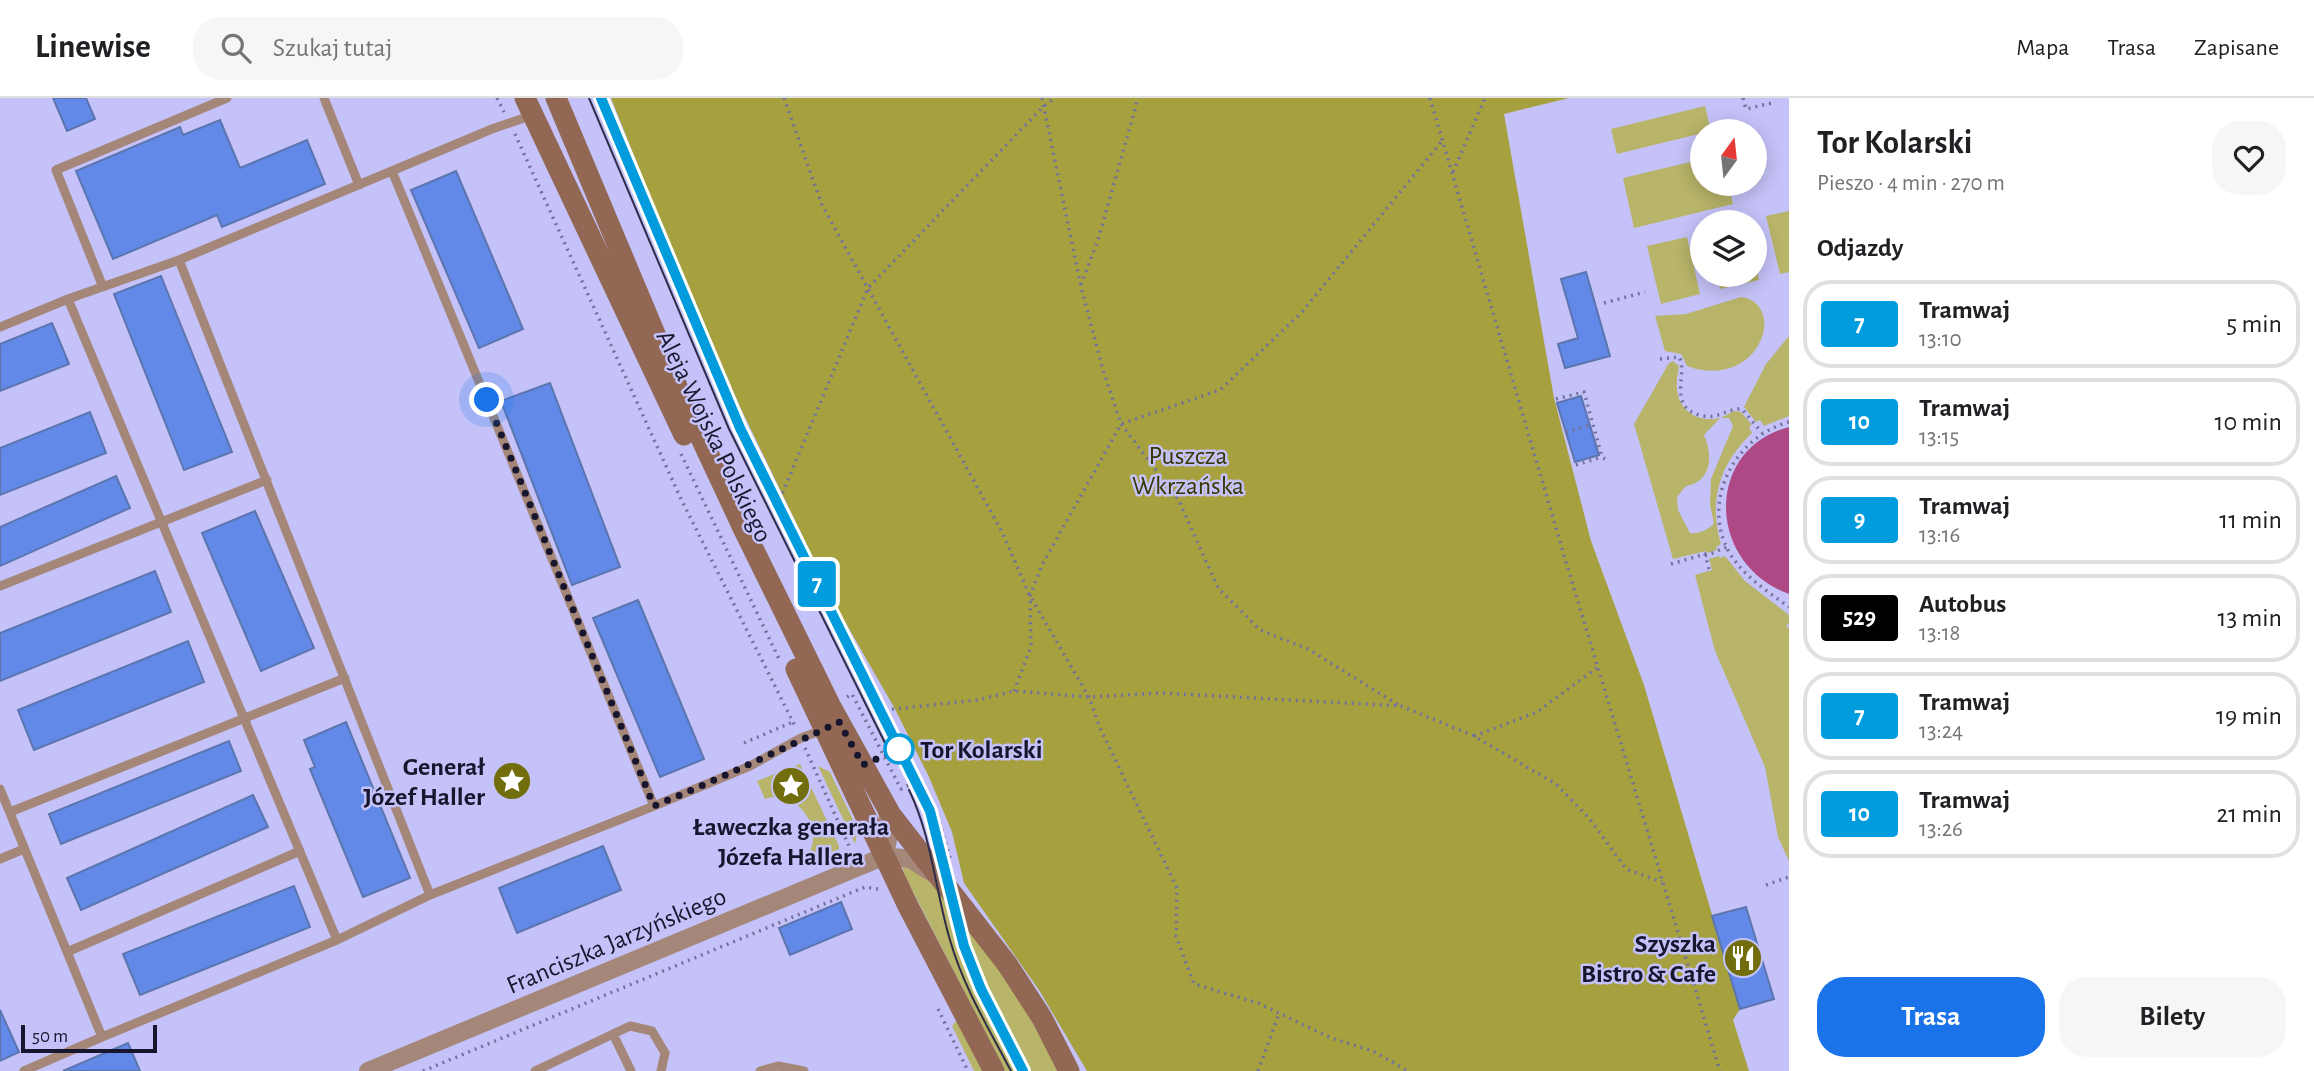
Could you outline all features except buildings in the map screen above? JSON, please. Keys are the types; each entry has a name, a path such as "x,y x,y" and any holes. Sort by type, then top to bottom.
{"main road":[{"name":"Aleja Wojska Polskiego","path":"557,101 679,391 743,528 826,728 1023,987 1069,1071"},
{"name":"Aleja Wojska Polskiego","path":"529,106 613,289 826,728 885,856 994,1071"}],"street":[{"name":"Aleja Wojska Polskiego","path":"529,106 557,101"},
{"name":"Aleja Wojska Polskiego","path":"886,807 890,834 885,856 910,859 941,880"},
{"name":"Franciszka Jarzyńskiego","path":"368,1071 885,856"}],"lane":[{"path":"103,287 56,170 227,98"},
{"path":"324,98 359,185"},
{"path":"0,327 68,299 179,260 509,123 529,106"},
{"path":"393,171 654,806"},
{"path":"179,260 430,895"},
{"path":"68,299 337,940"},
{"path":"0,586 267,480"},
{"path":"10,813 345,678"},
{"path":"24,1071 337,940 430,895 750,766 801,738 826,728"},
{"path":"0,789 102,1037"},
{"path":"0,859 24,849"},
{"path":"67,952 300,851"},
{"path":"535,1071 630,1026 652,1031 665,1054 661,1071"},
{"path":"613,1034 631,1071"},
{"path":"760,1071 778,1066 804,1071"}],"path":[{"path":"497,98 681,499 801,738 850,848"},
{"path":"784,98 822,205 1002,532 1030,596 1088,696 1100,729 1177,888 1176,936 1194,984 1258,1003 1331,1038 1373,1051 1408,1071"},
{"path":"1042,98 1081,287 1103,370 1121,424 1178,499 1218,588 1260,630 1308,649 1401,706 1474,736 1556,784 1589,818 1626,869 1663,883"},
{"path":"856,703 901,789 919,777 778,504 868,288 1054,98"},
{"path":"1081,287 1099,237 1138,98"},
{"path":"1430,98 1720,1071"},
{"path":"1452,174 1485,98"},
{"path":"1743,98 1746,109 1773,103"},
{"path":"1014,691 1031,647 1030,596 1042,565 1121,424 1220,390 1301,313 1442,141"},
{"path":"1604,303 1645,292"},
{"path":"1660,359 1673,356 1682,361 1680,394 1683,402 1692,411 1710,416 1735,408 1742,409 1762,433"},
{"path":"1556,400 1584,392 1602,457 1608,461"},
{"path":"1789,422 1762,433 1740,452 1724,485 1720,514 1727,547 1746,575 1789,607"},
{"path":"1566,432 1593,424"},
{"path":"676,442 783,666"},
{"path":"1576,466 1602,457"},
{"path":"1671,564 1705,556 1727,547"},
{"path":"1705,556 1709,569"},
{"path":"1474,736 1537,712 1598,667"},
{"path":"885,710 978,700 1014,691 1088,696 1162,693 1401,706"},
{"path":"744,743 806,716 826,728"},
{"path":"1766,885 1789,877"},
{"path":"423,1071 865,887 878,889"},
{"path":"1258,1071 1279,1013"}],"shaded area":[{"path":"1705,106 1708,119 1690,119 1690,136 1617,154 1611,129"},
{"path":"1690,162 1690,196 1731,196 1733,204 1708,210 1690,210 1690,214 1634,228 1623,178"},
{"path":"1789,211 1789,272 1780,274 1767,216"},
{"path":"1687,237 1690,250 1690,287 1698,287 1700,294 1661,304 1647,246"},
{"path":"1741,297 1755,303 1763,314 1764,329 1759,344 1748,357 1733,367 1712,371 1687,366 1681,354 1665,351 1655,316 1686,314"},
{"path":"1789,336 1789,416 1764,426 1760,420 1756,422 1744,407 1766,364"},
{"path":"1673,361 1679,366 1677,389 1686,410 1705,419 1720,418 1704,435 1709,451 1705,473 1701,479 1686,486 1677,497 1678,510 1690,533 1703,531 1714,523 1710,505 1711,479 1733,426 1729,418 1721,418 1734,411 1741,412 1752,425 1749,427 1752,433 1732,457 1720,484 1716,513 1721,544 1716,547 1717,550 1673,559 1634,424 1669,363"},
{"path":"1789,427 1789,594 1762,579 1742,558 1730,534 1726,508 1730,482 1741,458 1761,439"},
{"path":"1725,556 1745,581 1789,615 1789,623 1786,626 1789,628 1789,861 1778,837 1765,767 1715,651 1695,575 1712,570 1709,559"},
{"path":"800,764 839,846 839,849 810,861 807,856 812,846 813,834 805,813 787,799 765,799 757,781"},
{"path":"818,766 830,772 855,824 855,844"},
{"path":"902,865 915,865 964,922 1017,994 1059,1071 1005,1071 904,874"},
{"path":"957,1020 983,1071 974,1071 952,1026"}],"green space":[{"name":"Puszcza Wkrzańska","path":"611,98 1569,98 1504,114 1554,398 1591,541 1644,685 1740,1009 1733,1020 1749,1071 1087,1071 1039,990 964,883 952,832 929,777 895,709 840,613 740,407 664,231"}],"tram line":[{"path":"589,98 729,429 890,753"},
{"path":"601,98 740,427 930,811 964,946 981,989 1023,1071"},
{"name":"7","path":"601,98 740,428 925,799 939,840 959,930 970,963 1023,1071"},
{"path":"909,790 923,826 955,957 977,1007 1011,1071"}],"place":[{"name":"Tor Kolarski","path":"899,749"},
{"name":"Generał Józef Haller","path":"512,781"},
{"name":"Ławeczka generała Józefa Hallera","path":"791,786"},
{"name":"Szyszka Bistro & Cafe","path":"1743,958"}],"route":[{"path":"487,400 654,806 750,766 801,738 839,722 863,765 899,749"}]}
